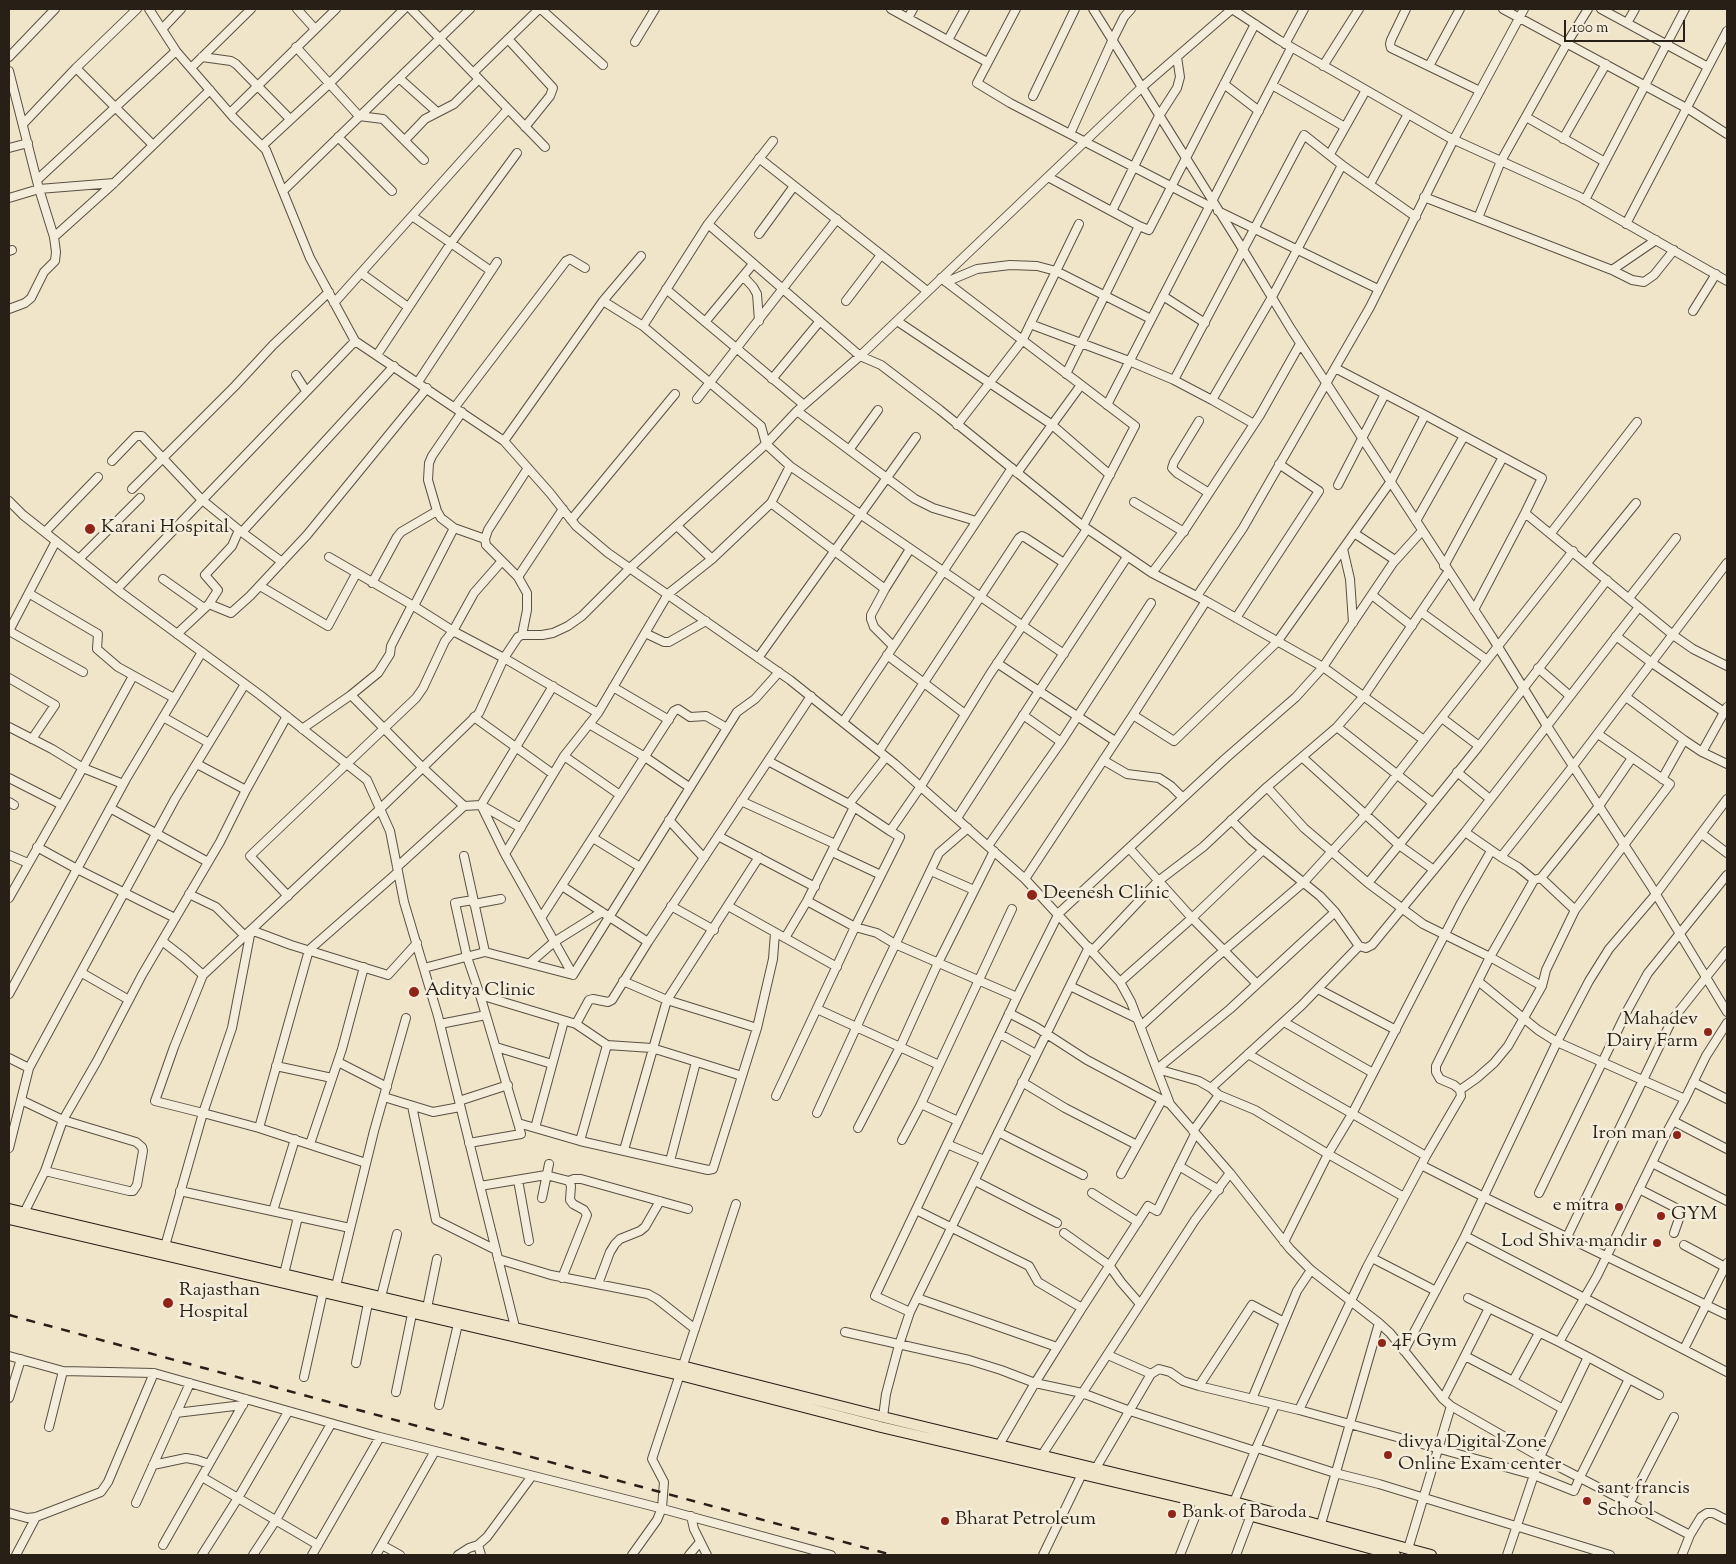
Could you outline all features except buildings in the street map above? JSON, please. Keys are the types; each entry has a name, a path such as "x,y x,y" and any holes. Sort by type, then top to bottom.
{"main road":[{"path":"9,1209 427,1308 516,1333 1096,1468 1321,1524 1431,1555"},
{"path":"9,1219 412,1314 458,1324 516,1333"},
{"path":"681,1371 881,1427 1201,1502 1395,1555"}],"street":[{"path":"9,57 55,9"},
{"path":"23,124 76,68 138,9"},
{"path":"149,9 176,51 230,113 266,150 310,258 355,341 504,442 576,526 602,548 779,672 886,756 1025,879 1120,982 1132,1002 1157,1069 1166,1102 1137,1145 1121,1174"},
{"path":"162,28 181,9"},
{"path":"191,68 251,9"},
{"path":"297,9 315,29"},
{"path":"230,113 336,9"},
{"path":"262,146 330,83 404,9"},
{"path":"411,9 545,147"},
{"path":"283,191 470,9"},
{"path":"405,140 425,119 454,104 508,39 540,9 603,65"},
{"path":"635,42 655,9"},
{"path":"891,9 987,62"},
{"path":"908,18 913,9"},
{"path":"948,40 965,9"},
{"path":"1016,9 977,84 1171,186 1211,203"},
{"path":"1033,96 1075,9"},
{"path":"1093,9 1211,203 1218,210 1300,344 1498,646 1547,726 1656,894 1727,1012"},
{"path":"1070,134 1112,41 1124,17 1131,9"},
{"path":"366,1162 259,1128 155,1101 203,975 380,809 478,713 513,642 522,635 542,635 553,632 568,626 582,616 630,568 766,444 804,405 860,356 927,291 943,280 1142,88 1232,9 1288,46 1454,140 1585,200 1727,281"},
{"path":"1106,405 1272,85 1304,9"},
{"path":"1323,66 1359,9"},
{"path":"1406,9 1390,46 1394,50 1480,91"},
{"path":"1429,66 1460,9"},
{"path":"1503,9 1687,108 1727,134"},
{"path":"1197,596 1243,528 1335,368 1416,217 1424,197 1518,17 1524,9"},
{"path":"1478,218 1501,161 1588,9"},
{"path":"1600,9 1708,67"},
{"path":"1627,23 1635,9"},
{"path":"1585,200 1685,9"},
{"path":"1048,177 1149,230 1255,24"},
{"path":"1626,224 1727,31"},
{"path":"508,39 552,88 550,96 525,127"},
{"path":"296,47 359,116 383,119 424,160"},
{"path":"37,180 176,51"},
{"path":"202,57 234,62 290,119"},
{"path":"1112,211 1159,116 1179,82 1176,57"},
{"path":"1563,139 1606,64"},
{"path":"76,68 154,145"},
{"path":"9,71 39,189 54,237 56,252 55,262 44,272 31,298 25,303 9,309"},
{"path":"399,78 437,112"},
{"path":"1224,84 1258,111"},
{"path":"1272,85 1345,127"},
{"path":"54,237 114,183 210,90"},
{"path":"1330,154 1366,90"},
{"path":"334,303 508,109"},
{"path":"1370,184 1408,114"},
{"path":"1526,118 1605,162"},
{"path":"1174,380 1304,136 1416,217"},
{"path":"338,137 392,191"},
{"path":"643,326 708,224 773,141"},
{"path":"9,148 28,143"},
{"path":"377,355 450,243 517,154"},
{"path":"759,158 927,291"},
{"path":"1212,400 1272,297 1342,165"},
{"path":"9,198 39,189 114,183"},
{"path":"759,234 794,186"},
{"path":"1424,197 1612,270 1632,280 1644,282 1654,275 1674,250"},
{"path":"1218,210 1378,289"},
{"path":"412,216 491,271"},
{"path":"697,399 784,290 836,219"},
{"path":"708,224 860,356 880,365 1085,528 1152,572 1323,667 1424,740"},
{"path":"957,425 1022,341 1079,224"},
{"path":"1066,374 1139,226"},
{"path":"1612,270 1656,240"},
{"path":"846,301 882,255"},
{"path":"504,442 603,301 641,256"},
{"path":"485,539 454,528 441,518 437,511 428,480 429,463 458,410 566,261 570,258 585,268"},
{"path":"418,382 497,262"},
{"path":"705,322 753,264"},
{"path":"943,280 977,269 996,266 1037,266 1056,271 1151,319"},
{"path":"361,273 408,307"},
{"path":"1693,311 1716,274"},
{"path":"743,276 756,294 759,321"},
{"path":"890,831 997,663 1064,564 1085,528 1135,426 943,280"},
{"path":"666,290 804,405"},
{"path":"132,489 273,345 329,292"},
{"path":"1163,296 1204,323"},
{"path":"603,301 643,326 761,426 766,444 790,466 1064,654"},
{"path":"772,379 820,321"},
{"path":"896,321 1051,424 1110,475"},
{"path":"1030,324 1174,380 1254,424"},
{"path":"117,589 201,499 355,341"},
{"path":"1152,572 1184,532 1209,494 1254,424 1300,344"},
{"path":"177,634 206,606 218,590 206,576 232,546 240,531 394,366"},
{"path":"1335,368 1542,478 1474,610"},
{"path":"296,375 306,391"},
{"path":"843,722 976,521 1081,385"},
{"path":"163,579 206,606 231,613 260,586 307,535 427,388"},
{"path":"571,520 675,394"},
{"path":"1338,485 1385,394"},
{"path":"849,450 878,410"},
{"path":"798,411 886,478 924,504 945,513 976,521"},
{"path":"1134,715 1174,741 1276,642 1391,481 1425,415"},
{"path":"1199,421 1172,468 1176,474 1209,494"},
{"path":"1551,533 1637,422"},
{"path":"112,461 136,436 139,435 145,438 201,499 282,562"},
{"path":"1416,522 1464,436"},
{"path":"758,658 916,437"},
{"path":"882,1417 899,1345 910,1312 1022,1082 1090,949 1160,881 1203,847 1267,787 1337,727 1364,696 1421,612 1446,569 1503,457"},
{"path":"1236,618 1319,491 1279,464"},
{"path":"505,854 564,756 598,713 668,594 712,559 772,503 790,466"},
{"path":"522,635 528,600 526,593 518,578 486,545 485,539 488,530 528,468"},
{"path":"45,532 98,477"},
{"path":"80,559 140,498"},
{"path":"9,501 117,589 287,716 367,780 390,831 404,902 440,1024 516,1333"},
{"path":"1134,502 1184,532"},
{"path":"772,503 885,589"},
{"path":"1587,563 1636,503"},
{"path":"518,578 563,509"},
{"path":"372,583 401,532 437,511"},
{"path":"1525,513 1673,635 1693,649 1727,666"},
{"path":"677,526 712,559"},
{"path":"302,729 351,695 378,673 390,654 391,646 454,528"},
{"path":"910,1312 875,1296 1058,913 1296,697 1323,667 1395,560 1422,531"},
{"path":"1354,533 1395,560"},
{"path":"879,751 1013,545 1022,536 1064,564"},
{"path":"1629,598 1676,538"},
{"path":"56,541 9,631 83,672"},
{"path":"893,646 874,627 871,615 910,549"},
{"path":"1343,549 1350,580 1353,623"},
{"path":"1140,1023 1304,882 1365,815 1573,551"},
{"path":"328,557 453,631 504,658 598,713"},
{"path":"957,818 1127,557"},
{"path":"288,896 250,856 416,698 423,688 441,649 479,586 502,561"},
{"path":"1501,857 1598,734 1727,563"},
{"path":"260,586 328,626 356,574"},
{"path":"1368,883 1479,746 1523,686 1607,580"},
{"path":"30,594 98,634 98,649 118,667 174,698"},
{"path":"1372,595 1412,626"},
{"path":"1025,879 1134,715 1206,601"},
{"path":"858,1128 900,1047 974,890 991,848 1151,603"},
{"path":"1231,820 1263,850 1304,882 1335,912 1360,946 1366,948 1372,945 1465,832 1639,607"},
{"path":"1421,612 1487,660"},
{"path":"645,633 660,641 670,642 706,621"},
{"path":"1616,636 1652,663 1726,710 1702,752"},
{"path":"9,994 123,784 202,652"},
{"path":"887,655 965,714"},
{"path":"997,663 1116,742"},
{"path":"1538,668 1570,696"},
{"path":"573,975 740,708 753,701 779,672"},
{"path":"9,898 133,676"},
{"path":"9,678 55,705 32,738"},
{"path":"9,1148 29,1068 44,1038 82,973 157,834 245,684"},
{"path":"482,805 553,686"},
{"path":"613,687 669,720"},
{"path":"351,695 423,768 464,806"},
{"path":"576,1024 589,1000 609,1002 624,981 671,906 810,696"},
{"path":"1626,697 1702,752 1727,764"},
{"path":"541,918 678,709 690,717 703,715 727,728"},
{"path":"1023,715 1061,742"},
{"path":"24,1213 45,1171 63,1120 162,941 220,842 287,716"},
{"path":"163,717 209,743"},
{"path":"474,717 553,774"},
{"path":"1442,718 1479,746"},
{"path":"589,724 645,757 689,788"},
{"path":"9,727 32,738 83,768 123,784"},
{"path":"1337,727 1433,803"},
{"path":"1460,1090 1494,1063 1508,1046 1542,986 1546,970 1575,910 1670,784 1598,734"},
{"path":"1662,779 1684,740"},
{"path":"564,756 620,796"},
{"path":"785,938 815,887 834,848 851,805 886,756"},
{"path":"1302,757 1399,845 1434,870"},
{"path":"1299,1410 1372,1258 1426,1156 1462,1096 1460,1090 1454,1085 1440,1079 1436,1072 1436,1066 1490,957 1537,879 1599,806 1632,758"},
{"path":"1103,760 1127,774 1159,778 1171,786 1183,798"},
{"path":"768,761 851,805 900,837 855,927 776,1096"},
{"path":"197,764 246,790"},
{"path":"1458,772 1490,799"},
{"path":"9,778 62,805"},
{"path":"1267,787 1304,828 1331,852 1368,883 1423,924 1490,957 1542,986"},
{"path":"1404,1351 1465,1236 1557,1042 1589,981 1609,949 1656,894 1727,799"},
{"path":"741,801 834,848 881,875"},
{"path":"482,805 505,854 573,975"},
{"path":"259,1128 309,950 464,806 482,805 521,828"},
{"path":"110,808 208,862"},
{"path":"669,820 704,858"},
{"path":"817,1114 939,853 968,828"},
{"path":"1465,832 1537,879 1575,910"},
{"path":"1702,834 1727,853"},
{"path":"718,836 815,887"},
{"path":"592,838 640,867"},
{"path":"37,847 175,918"},
{"path":"1129,848 1192,918 1257,984"},
{"path":"1120,982 1192,918 1263,850"},
{"path":"1284,1242 1328,1154 1352,1114 1491,850"},
{"path":"9,855 28,863"},
{"path":"464,856 485,952"},
{"path":"624,1150 667,1000 714,930 759,857"},
{"path":"931,871 974,890"},
{"path":"1539,1193 1627,1011 1648,974 1727,875"},
{"path":"562,886 648,942"},
{"path":"189,894 216,906 248,933 388,975 416,943"},
{"path":"469,1143 521,1134 508,1085 467,957 454,903 501,899"},
{"path":"808,901 855,927 877,933 896,944 1017,997"},
{"path":"671,906 714,930"},
{"path":"728,906 836,967"},
{"path":"902,1140 921,1104 1012,909"},
{"path":"530,963 554,942 602,912"},
{"path":"1157,1069 1230,1009 1335,912"},
{"path":"165,1246 203,1113 232,1028 248,933"},
{"path":"518,1123 580,1141 708,1170 714,1168 757,1028 773,960 775,933"},
{"path":"162,941 203,975"},
{"path":"1211,1088 1284,1022 1360,946"},
{"path":"1567,1237 1587,1205 1672,1020 1727,951"},
{"path":"424,968 485,952 573,975"},
{"path":"310,1144 338,1062 364,968"},
{"path":"82,973 129,1000"},
{"path":"624,981 667,1000 757,1028"},
{"path":"1478,981 1538,1030 1557,1042 1685,1099"},
{"path":"1070,986 1140,1023"},
{"path":"1318,989 1396,1030"},
{"path":"480,995 576,1024 607,1045 652,1048 742,1076"},
{"path":"817,1009 939,1065"},
{"path":"1010,1013 1088,1060 1166,1102 1230,1173 1284,1242 1311,1270 1379,1323 1451,1406 1540,1457 1690,1535"},
{"path":"440,1024 486,1015"},
{"path":"336,1286 366,1162 406,1018"},
{"path":"535,1128 564,1021"},
{"path":"1284,1022 1373,1073"},
{"path":"1559,1342 1607,1256 1706,1056 1727,1023"},
{"path":"1000,1034 1036,1054"},
{"path":"580,1141 607,1045"},
{"path":"496,1047 552,1064"},
{"path":"1248,1054 1426,1156"},
{"path":"9,1058 29,1068"},
{"path":"338,1062 387,1087"},
{"path":"670,1161 696,1062"},
{"path":"276,1066 332,1078"},
{"path":"1157,1069 1198,1081 1219,1095 1255,1110 1404,1197"},
{"path":"1022,1082 1064,1108 1137,1145"},
{"path":"1694,1082 1727,1099"},
{"path":"384,1097 433,1112 460,1104 508,1085"},
{"path":"999,1445 1057,1347 1148,1206 1157,1211 1194,1132 1219,1095"},
{"path":"21,1100 63,1120 136,1142 143,1151 137,1185 133,1191 45,1171"},
{"path":"921,1104 958,1120"},
{"path":"412,1106 436,1220 496,1250"},
{"path":"1673,1122 1727,1148"},
{"path":"998,1132 1083,1175"},
{"path":"273,1211 295,1140"},
{"path":"947,1144 984,1160"},
{"path":"1652,1163 1727,1200"},
{"path":"542,1198 549,1164"},
{"path":"1421,1165 1727,1315"},
{"path":"1179,1166 1219,1190"},
{"path":"1042,1455 1196,1220 1230,1173"},
{"path":"480,1186 546,1175 569,1181 581,1179 688,1209"},
{"path":"518,1180 529,1241"},
{"path":"562,1278 587,1215 584,1210 571,1202 571,1186 569,1181"},
{"path":"975,1181 1057,1224"},
{"path":"1639,1189 1680,1210 1680,1216 1674,1233"},
{"path":"180,1191 350,1228"},
{"path":"1092,1193 1138,1222"},
{"path":"598,1284 606,1261 615,1244 620,1239 645,1227 660,1201"},
{"path":"632,1555 657,1520 662,1508 664,1482 652,1459 736,1204"},
{"path":"916,1210 1029,1266 1038,1282 1082,1308"},
{"path":"284,1274 298,1217"},
{"path":"1064,1233 1109,1265 1140,1304"},
{"path":"381,1297 397,1234"},
{"path":"1465,1236 1727,1372"},
{"path":"1684,1245 1727,1266 1684,1349"},
{"path":"1372,1258 1436,1291"},
{"path":"427,1308 437,1259"},
{"path":"498,1259 536,1272 653,1296 694,1329"},
{"path":"1252,1399 1297,1291 1311,1270"},
{"path":"304,1377 323,1292"},
{"path":"918,1298 1057,1347"},
{"path":"1468,1298 1559,1342 1659,1395"},
{"path":"356,1363 368,1303"},
{"path":"1198,1386 1252,1304 1284,1322"},
{"path":"1444,1399 1489,1308"},
{"path":"396,1392 412,1314"},
{"path":"1321,1524 1379,1323"},
{"path":"439,1405 458,1324"},
{"path":"845,1332 969,1360 1001,1370 1035,1384 1082,1393 1130,1411 1335,1473 1379,1484 1610,1555"},
{"path":"1513,1381 1539,1333"},
{"path":"9,1356 63,1370 154,1373 190,1383 244,1402 662,1508 831,1555"},
{"path":"1108,1356 1151,1374"},
{"path":"1465,1356 1563,1409"},
{"path":"1507,1555 1540,1457 1588,1357"},
{"path":"9,1398 20,1359"},
{"path":"1096,1468 1151,1374 1159,1369 1170,1372 1183,1381 1198,1386 1299,1410 1534,1474 1574,1492 1629,1379"},
{"path":"49,1427 63,1370"},
{"path":"9,1513 27,1518 36,1517 97,1495 104,1488 154,1373"},
{"path":"136,1503 190,1383"},
{"path":"176,1413 244,1402"},
{"path":"163,1545 244,1402"},
{"path":"1234,1502 1275,1405"},
{"path":"1408,1549 1451,1406"},
{"path":"202,1555 288,1412"},
{"path":"1629,1504 1674,1417"},
{"path":"253,1555 276,1520 331,1424"},
{"path":"312,1555 380,1437"},
{"path":"376,1555 435,1451"},
{"path":"153,1465 186,1458 209,1464"},
{"path":"1043,1555 1082,1474"},
{"path":"458,1555 478,1545 487,1537 532,1476"},
{"path":"202,1477 318,1544"},
{"path":"1180,1555 1201,1502"},
{"path":"1682,1555 1690,1535 1701,1517 1707,1513 1713,1513 1727,1520"},
{"path":"1236,1555 1251,1515"},
{"path":"691,1516 694,1529 707,1555"},
{"path":"16,1555 36,1517"},
{"path":"689,1555 700,1542"},
{"path":"382,1544 400,1555"},
{"path":"478,1545 481,1555"}],"railway":[{"path":"9,1315 892,1555"}],"place":[{"name":"Karani Hospital","path":"90,529"},
{"name":"Deenesh Clinic","path":"1032,895"},
{"name":"Aditya Clinic","path":"414,992"},
{"name":"Mahadev Dairy Farm","path":"1708,1032"},
{"name":"Iron man","path":"1677,1135"},
{"name":"e mitra","path":"1619,1207"},
{"name":"GYM","path":"1661,1216"},
{"name":"Lod Shiva mandir","path":"1657,1243"},
{"name":"Rajasthan Hospital","path":"168,1303"},
{"name":"4F Gym","path":"1382,1343"},
{"name":"divya Digital Zone Online Exam center","path":"1388,1455"},
{"name":"sant francis School","path":"1587,1501"},
{"name":"Bank of Baroda","path":"1172,1514"},
{"name":"Bharat Petroleum","path":"945,1521"}]}
